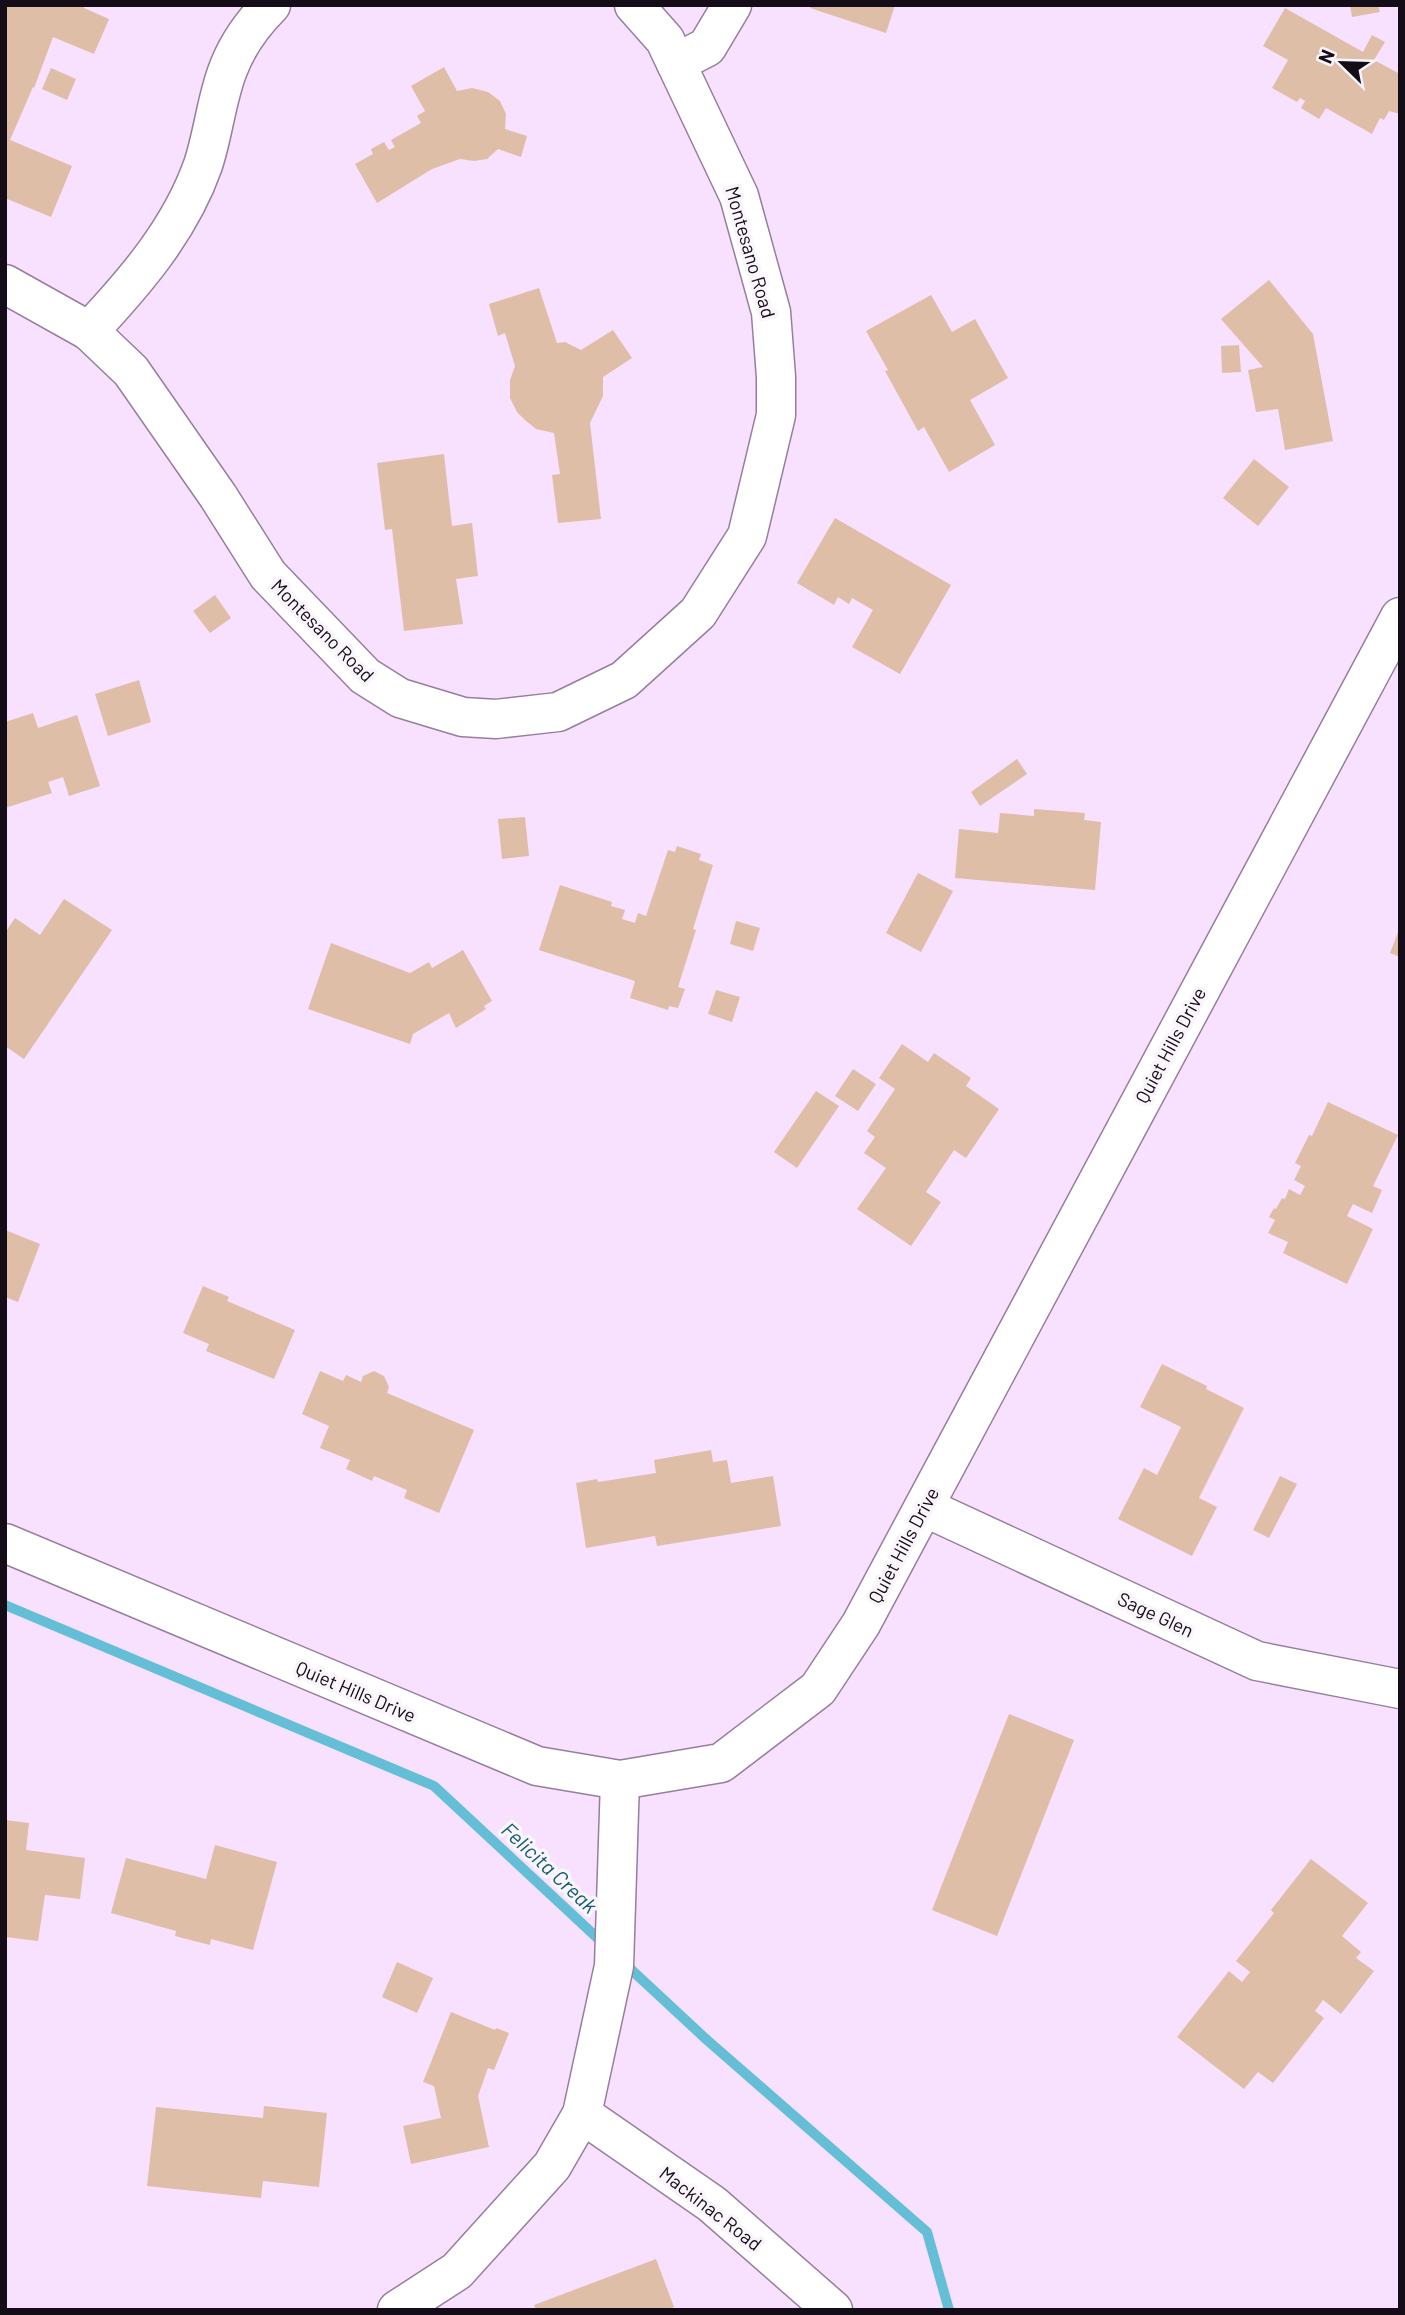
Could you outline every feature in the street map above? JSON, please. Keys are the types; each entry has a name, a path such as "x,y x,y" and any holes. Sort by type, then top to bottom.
{"street":[{"path":"89,331 132,285 174,226 202,166 228,70 255,20 271,5"},
{"name":"Montesano Road","path":"5,284 89,331 131,371 219,496 268,575 365,676 400,698 463,717 496,719 558,712 624,680 698,613 747,536 776,415 771,312 739,196 665,40 634,5"},
{"path":"676,63 707,47 732,5"},
{"name":"Quiet Hills Drive","path":"5,1543 537,1766 620,1780 721,1763 818,1689 861,1624 1400,617"},
{"name":"Sage Glen","path":"924,1507 1257,1661 1400,1689"},
{"path":"397,2310 457,2271 552,2166 582,2114 614,1966 620,1780"},
{"name":"Mackinac Road","path":"582,2114 712,2204 833,2310"}],"building":[{"path":"5,5 82,5 109,19 94,54 53,37 34,88 10,140 72,166 51,217 5,198"},
{"path":"811,5 895,5 886,33 810,8"},
{"path":"1350,5 1378,5 1380,12 1352,17"},
{"path":"1285,8 1363,52 1372,35 1385,42 1374,60 1400,74 1400,114 1389,111 1384,120 1380,118 1372,134 1326,108 1319,119 1301,108 1305,101 1300,98 1297,102 1272,88 1288,60 1263,46"},
{"path":"444,67 457,91 472,88 488,92 500,101 506,114 505,129 527,136 521,157 498,149 487,159 460,159 432,169 377,203 355,164 373,154 371,149 384,142 389,150 395,147 391,140 421,123 417,116 425,111 411,86"},
{"path":"51,68 76,79 67,100 42,89"},
{"path":"1269,280 1313,334 1333,441 1285,450 1278,409 1256,412 1248,370 1263,367 1221,319"},
{"path":"539,288 557,343 565,342 581,350 613,330 632,358 603,377 603,396 590,423 601,519 558,523 552,475 560,474 554,433 536,429 517,412 510,398 510,380 515,366 505,333 498,336 489,304"},
{"path":"931,295 952,332 975,319 1008,378 970,400 995,445 949,472 924,427 918,431 866,331"},
{"path":"1239,345 1241,372 1222,373 1221,346"},
{"path":"444,454 452,526 472,523 478,576 456,579 463,624 404,631 392,529 385,530 377,463"},
{"path":"1254,459 1289,487 1258,526 1223,498"},
{"path":"835,518 951,585 900,674 852,647 873,610 852,598 849,604 838,597 834,605 797,583"},
{"path":"215,595 231,618 210,633 193,611"},
{"path":"139,680 151,722 108,736 95,694"},
{"path":"33,713 38,728 77,715 100,786 69,796 63,777 48,782 52,793 5,808 5,722"},
{"path":"1017,759 1027,774 980,806 971,792"},
{"path":"1034,809 1085,813 1084,820 1101,822 1095,890 955,878 959,829 998,833 1000,813 1034,816"},
{"path":"525,817 529,856 502,859 498,819"},
{"path":"677,846 701,854 699,860 713,865 678,987 685,989 678,1008 669,1006 668,1010 630,998 635,981 539,950 560,885 612,902 611,906 625,910 622,919 635,923 638,913 646,916 668,850 675,852"},
{"path":"918,873 953,891 921,952 886,933"},
{"path":"64,899 112,930 24,1059 5,1046 5,933 15,918 40,935"},
{"path":"736,921 760,928 753,951 730,944"},
{"path":"1400,927 1400,957 1390,953"},
{"path":"331,943 410,973 429,962 432,968 463,950 492,1001 484,1006 486,1009 456,1028 449,1013 413,1034 410,1044 308,1009"},
{"path":"716,990 740,997 732,1022 708,1014"},
{"path":"902,1044 928,1062 934,1053 971,1078 966,1086 999,1109 966,1158 954,1150 926,1192 941,1202 911,1246 857,1209 886,1168 864,1153 875,1137 867,1131 895,1089 879,1078"},
{"path":"853,1069 876,1084 858,1111 835,1096"},
{"path":"816,1091 839,1106 797,1168 774,1152"},
{"path":"1328,1102 1398,1135 1373,1186 1382,1190 1372,1213 1353,1204 1347,1216 1373,1229 1347,1284 1283,1253 1288,1242 1268,1233 1275,1220 1269,1217 1274,1208 1276,1209 1282,1198 1285,1199 1289,1189 1300,1195 1305,1186 1294,1180 1301,1166 1295,1163 1309,1135 1312,1136"},
{"path":"5,1230 40,1244 18,1302 5,1297"},
{"path":"203,1286 229,1297 227,1301 295,1330 274,1379 206,1351 209,1344 183,1333"},
{"path":"1162,1364 1244,1408 1199,1498 1217,1507 1192,1556 1118,1519 1144,1468 1157,1475 1181,1427 1140,1407"},
{"path":"320,1371 343,1381 346,1375 361,1382 363,1376 374,1371 384,1376 389,1387 387,1393 474,1430 439,1513 404,1498 407,1490 374,1476 372,1481 346,1469 350,1460 320,1448 329,1426 302,1414"},
{"path":"711,1450 713,1462 727,1460 731,1483 773,1476 781,1526 657,1546 655,1536 586,1548 576,1483 656,1473 654,1460"},
{"path":"1280,1476 1297,1484 1269,1538 1253,1530"},
{"path":"1009,1714 1074,1740 997,1936 932,1910"},
{"path":"5,1820 29,1823 26,1850 85,1858 80,1899 45,1895 38,1941 5,1937"},
{"path":"215,1845 277,1862 253,1950 211,1939 210,1945 175,1936 176,1931 111,1913 126,1858 206,1879"},
{"path":"1311,1859 1368,1903 1342,1936 1361,1952 1356,1958 1374,1971 1341,2014 1323,2000 1315,2011 1324,2018 1273,2083 1258,2072 1244,2089 1177,2037 1229,1971 1242,1982 1250,1972 1236,1961 1274,1913 1271,1910"},
{"path":"397,1962 433,1978 417,2013 382,1997"},
{"path":"451,2012 509,2033 494,2070 488,2068 478,2096 489,2147 411,2164 403,2126 441,2118 434,2086 423,2082"},
{"path":"264,2106 327,2113 319,2187 263,2181 261,2198 147,2186 156,2107 263,2118"},
{"path":"656,2259 674,2307 667,2310 536,2310 534,2305"}],"waterway":[{"name":"Felicita Creak","path":"5,1605 434,1786 606,1946"},
{"name":"Felicita Creak","path":"623,1962 707,2040 927,2232 949,2310"}]}
